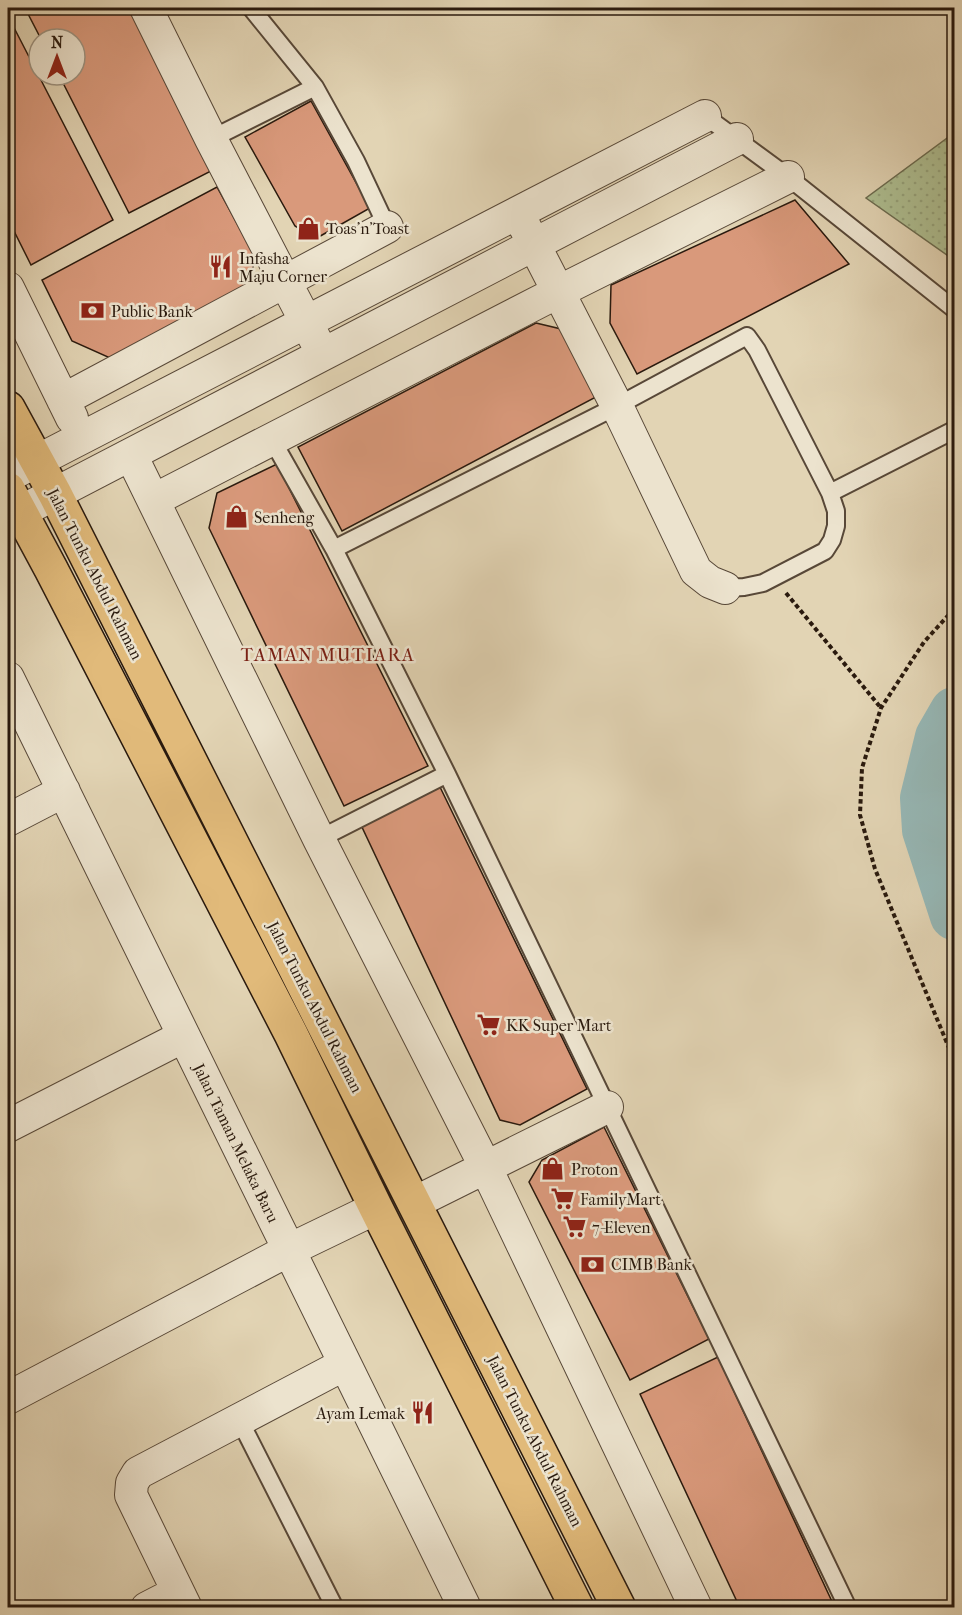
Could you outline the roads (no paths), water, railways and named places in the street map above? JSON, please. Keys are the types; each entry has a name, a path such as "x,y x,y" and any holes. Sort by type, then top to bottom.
{"main road":[{"name":"Jalan Tunku Abdul Rahman","path":"8,408 55,494 620,1608"},
{"name":"Jalan Tunku Abdul Rahman","path":"12,504 51,569 291,1034 577,1608"}],"street":[{"path":"146,8 323,355"},
{"path":"8,476 705,116"},
{"path":"12,504 55,494 736,139"},
{"path":"154,500 271,438 788,177"},
{"path":"518,213 617,406 696,571 710,582 725,588"},
{"path":"63,400 387,227"},
{"path":"8,288 82,438"},
{"path":"131,454 319,839 486,1168 696,1608"},
{"name":"Jalan Taman Melaka Baru","path":"9,685 64,791 465,1608"},
{"path":"8,820 64,791"},
{"path":"8,1126 184,1036"},
{"path":"414,1203 608,1107"},
{"path":"8,1398 376,1208"},
{"path":"147,1608 182,1600 132,1495 132,1483 138,1473 345,1364"}],"lane":[{"path":"251,8 315,87 356,161 387,227"},
{"path":"211,139 315,87"},
{"path":"705,116 788,177 954,309"},
{"path":"334,549 617,406 747,336 757,350 830,492 836,511 836,526 832,540 825,551 763,583 725,588"},
{"path":"830,492 954,430"},
{"path":"271,438 334,549 447,774 848,1608"},
{"path":"319,839 447,774"},
{"path":"239,1419 335,1608"}],"waterway":[{"path":"954,711 939,737 924,798 926,830 954,916"}],"place":[{"name":"Toas'n'Toast","path":"308,228"},
{"name":"Infasha Maju Corner","path":"221,267"},
{"name":"Public Bank","path":"93,311"},
{"name":"Senheng","path":"236,517"},
{"name":"KK Super Mart","path":"488,1025"},
{"name":"Proton","path":"553,1169"},
{"name":"FamilyMart","path":"562,1199"},
{"name":"7-Eleven","path":"574,1227"},
{"name":"CIMB Bank","path":"593,1264"},
{"name":"Ayam Lemak","path":"423,1413"}],"district":[{"name":"TAMAN MUTIARA","path":"328,655"}]}
